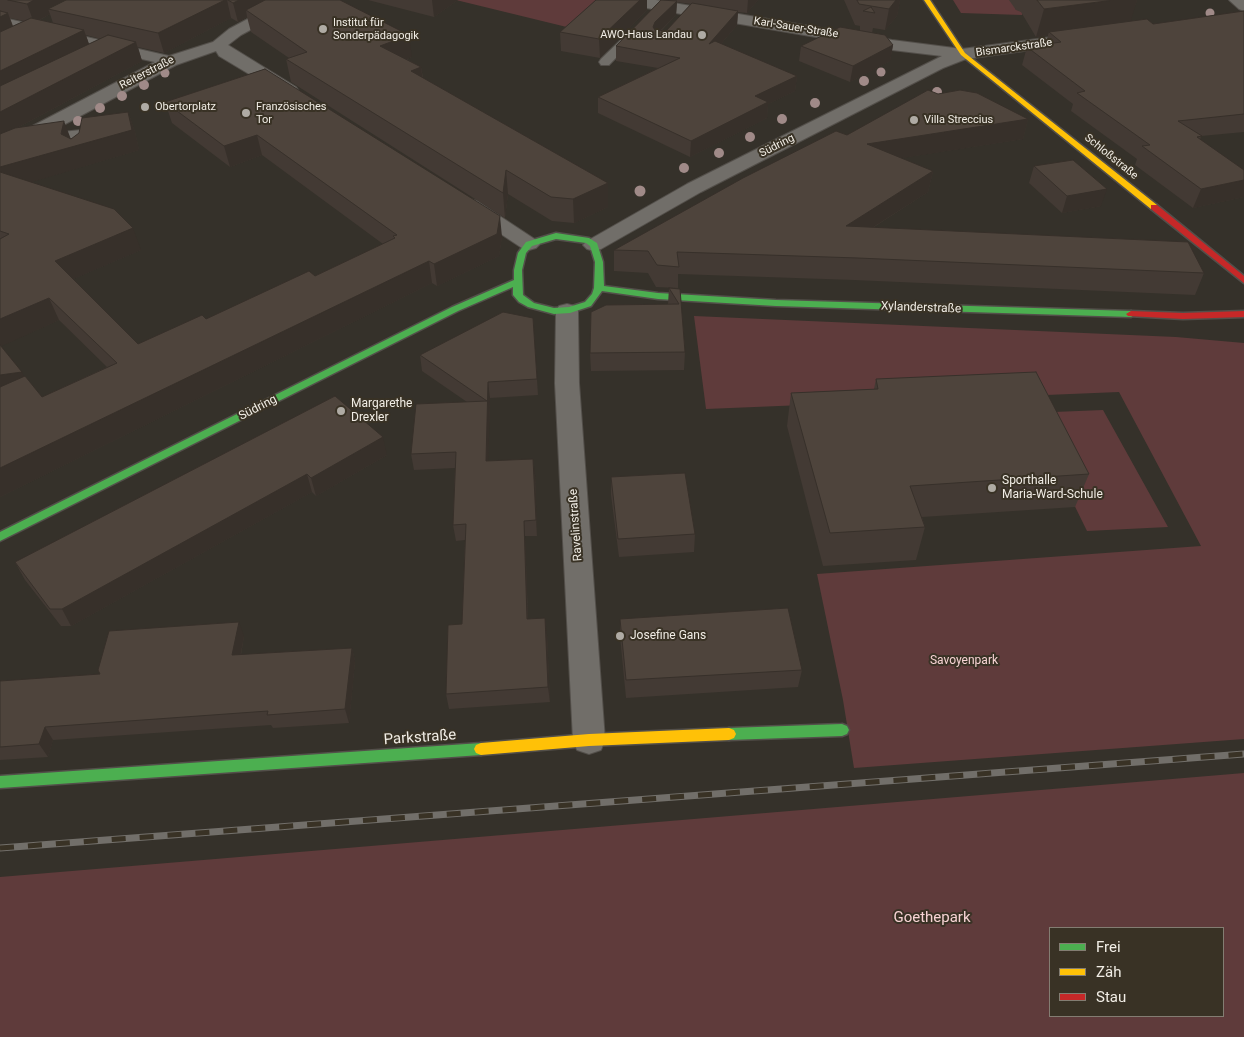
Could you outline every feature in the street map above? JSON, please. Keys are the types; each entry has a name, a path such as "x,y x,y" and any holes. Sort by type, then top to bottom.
{"street":[{"name":"Reiterstraße","path":"0,151 170,61 220,45 224,39 234,32 295,0"},
{"name":"Karl-Sauer-Straße","path":"629,0 658,9 690,10 892,45 963,54"},
{"name":"Schloßstraße","path":"927,0 963,54 1244,280"},
{"path":"1237,0 1244,6"},
{"path":"17,39 60,17"},
{"path":"0,22 170,61"},
{"name":"Bismarckstraße","path":"963,54 1102,36"},
{"path":"220,45 225,52 305,100"},
{"path":"87,60 113,47"},
{"name":"Südring","path":"594,245 694,188 923,70 963,54"},
{"path":"0,138 18,141"},
{"path":"453,194 529,244"},
{"path":"567,236 589,241 594,245 599,262 599,288 588,304 566,311 545,309 522,300 518,294 517,282 522,252 529,244 544,238 567,236"},
{"name":"Südring","path":"0,537 455,309 517,282"},
{"name":"Xylanderstraße","path":"599,288 658,296 776,303 1183,316 1244,314"},
{"name":"Ravelinstraße","path":"566,311 566,383 589,740"},
{"name":"Parkstraße","path":"0,782 490,749 589,740 842,730"}],"lane":[{"path":"678,23 690,10"},
{"path":"605,62 640,26"},
{"path":"18,141 81,134 78,154"}],"green space":[{"path":"456,0 612,0 579,30"},
{"path":"953,0 1015,0 1015,9 1023,12 1022,15 961,13"},
{"name":"Savoyenpark","path":"694,316 1176,337 1244,343 1244,739 854,768 843,700 817,574 1201,546 1119,392 706,409"},
{"path":"1103,410 1168,527 1087,531 1029,413"},
{"name":"Goethepark","path":"1244,773 1244,1037 0,1037 0,877"}],"building":[{"path":"8,0 34,0 27,4"},
{"path":"66,0 225,0 158,33 48,9"},
{"path":"228,0 239,0 233,3"},
{"path":"265,0 340,0 409,35 380,46 421,67 411,71 608,183 573,199 551,197 506,170 503,193 286,59 307,52 246,10"},
{"path":"596,0 640,0 599,39 560,32"},
{"path":"661,0 677,1 655,22 653,27 655,30 666,31 692,3 738,11 709,44 715,41 797,76 755,96 768,102 691,141 598,97 680,58 616,46"},
{"path":"857,0 896,0 889,9 859,4"},
{"path":"1037,0 1114,0 1044,9"},
{"path":"871,7 875,13 863,11"},
{"path":"0,11 8,13 0,17"},
{"path":"1244,11 1244,114 1178,121 1202,136 1197,137 1244,170 1244,180 1201,189 1142,146 1150,145 1077,93 1085,91 1027,47 1061,42 1049,32 1147,19 1153,24"},
{"path":"31,18 84,30 0,71 0,32"},
{"path":"840,27 885,35 893,45 853,66 801,46"},
{"path":"108,35 136,42 0,112 0,86"},
{"path":"265,69 500,216 497,234 434,264 429,261 0,468 0,387 25,376 42,397 117,363 49,298 0,319 0,239 9,234 0,231 0,172 114,209 133,228 55,261 138,344 202,315 206,319 309,271 315,276 395,238 393,236 397,235 257,135 224,146 165,102"},
{"path":"928,90 938,94 960,90 977,93 1028,119 867,144 933,171 846,226 1188,242 1204,273 677,252 679,267 657,265 648,251 614,250 743,178 836,131 847,135"},
{"path":"128,112 132,130 0,167 0,134 15,128 64,121 61,134 71,139 79,133 82,118"},
{"path":"1073,160 1107,189 1067,196 1034,166"},
{"path":"669,288 680,289 685,352 590,353 591,312 606,305 679,304"},
{"path":"503,312 533,318 537,379 488,382 486,461 533,459 536,520 524,521 527,619 545,618 548,687 446,694 448,625 462,624 466,524 453,525 456,452 411,454 416,404 487,401 420,355"},
{"path":"0,345 22,372 0,375"},
{"name":"Sporthalle Maria-Ward-Schule","path":"1036,372 1089,474 910,486 925,527 830,533 791,393 878,389 876,379"},
{"path":"335,396 383,437 311,478 307,474 62,609 50,609 15,562"},
{"path":"685,473 695,534 618,539 611,477"},
{"path":"788,608 802,670 626,680 620,619"},
{"path":"239,622 232,655 352,648 345,709 267,715 268,711 45,727 39,744 0,747 0,681 100,674 98,670 109,631"}],"railway":[{"path":"0,848 1244,754"}],"traffic: fast":[{"path":"556,236 589,241 594,245 599,262 599,288 596,295 588,304 570,310 554,311 531,305 522,300 518,295 518,270 522,253 529,244 556,236"},
{"path":"0,537 455,309 517,282"},
{"path":"599,288 658,296 776,303 1131,314"},
{"path":"729,734 842,730"},
{"path":"0,782 481,749"}],"traffic: slow":[{"path":"927,0 963,54 1154,207"},
{"path":"481,749 589,740 729,734"}],"traffic: jam":[{"path":"1154,207 1244,280"},
{"path":"1131,314 1183,316 1244,314"}],"place":[{"name":"Institut für Sonderpädagogik","path":"323,29"},
{"name":"AWO-Haus Landau","path":"702,35"},
{"name":"Obertorplatz","path":"145,107"},
{"name":"Französisches Tor","path":"246,113"},
{"name":"Villa Streccius","path":"914,120"},
{"name":"Margarethe Drexler","path":"341,411"},
{"name":"Sporthalle Maria-Ward-Schule","path":"992,488"},
{"name":"Josefine Gans","path":"620,636"}]}
